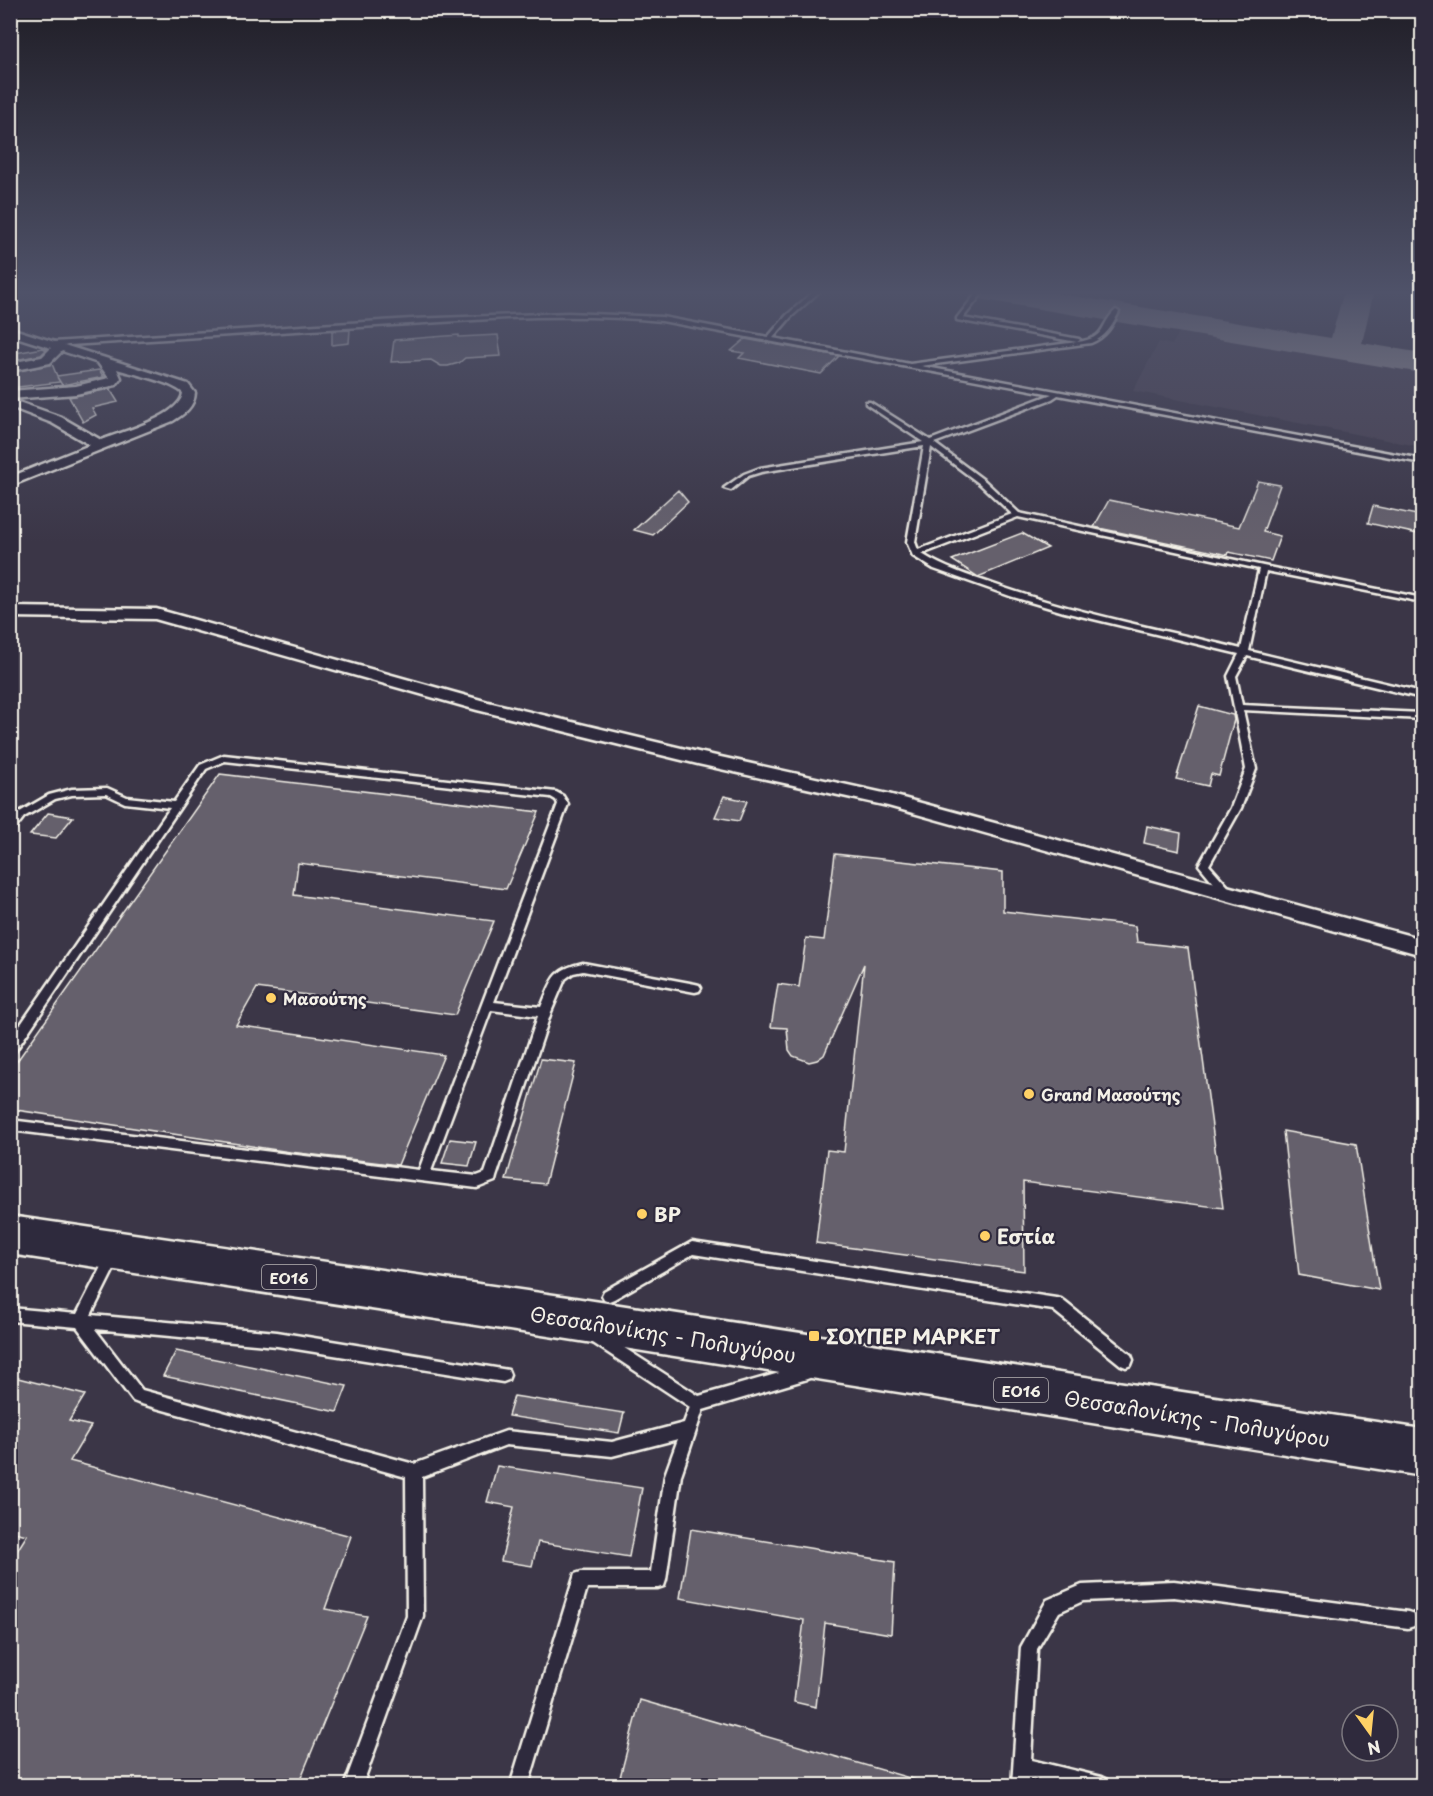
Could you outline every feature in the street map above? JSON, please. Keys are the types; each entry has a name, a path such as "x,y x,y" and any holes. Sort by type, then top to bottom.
{"main road":[{"name":"Θεσσαλονίκης - Πολυγύρου","path":"10,1235 568,1318 1422,1453"}],"street":[{"path":"10,395 83,389 112,382 115,378 113,375"},
{"path":"10,482 168,418 182,409 189,398 189,393 184,387 147,375"},
{"path":"10,403 33,410 81,432 98,445"},
{"path":"10,612 156,614 483,706 698,758 888,800 1227,891 1422,947"}],"lane":[{"path":"954,375 1422,461"},
{"path":"728,488 746,475 760,470 928,443 1050,398 1055,395 1054,393"},
{"path":"868,403 956,460 998,494 1017,515"},
{"path":"928,443 911,542 916,554 937,567 1035,600 1422,695"},
{"path":"916,554 1017,515 1422,600"},
{"path":"1227,891 1204,865 1236,808 1251,769 1247,740 1240,722 1232,676 1245,651 1263,568"},
{"path":"1239,707 1422,716"},
{"path":"10,1050 203,767 224,758 553,794 560,798 563,804 423,1176"},
{"path":"10,828 21,815 52,797 72,792 107,791 125,800 176,806"},
{"path":"10,1125 477,1182 490,1177 545,1012 561,976 583,966 695,988"},
{"path":"486,1005 545,1012"},
{"path":"609,1295 692,1248 1056,1304 1126,1360"},
{"path":"81,1321 116,1251"},
{"path":"10,1314 156,1326 277,1340 503,1375"},
{"path":"568,1318 698,1404 841,1362"},
{"path":"81,1321 138,1396 414,1472 506,1438 612,1449 689,1429"},
{"path":"519,1785 581,1580 658,1580 673,1474 698,1404"},
{"path":"353,1785 416,1616 414,1472"},
{"path":"1021,1785 1029,1647 1053,1606 1082,1593 1174,1589 1408,1620"},
{"path":"1023,1767 1101,1785"}],"shaded area":[{"path":"1142,375 1422,375 1422,447 1133,391"}],"building":[{"path":"10,375 102,375 104,377 62,385 57,377 60,382 10,388"},
{"path":"110,389 118,402 92,408 96,415 83,422 69,397"},
{"path":"1258,481 1280,485 1263,532 1280,536 1271,561 1229,552 1228,555 1094,527 1109,500 1239,527"},
{"path":"678,490 688,502 653,535 634,530"},
{"path":"1373,506 1422,516 1422,535 1368,523"},
{"path":"1022,533 1048,548 978,577 952,560"},
{"path":"1199,706 1233,715 1234,720 1219,776 1211,774 1208,786 1176,779"},
{"path":"220,774 539,812 506,889 298,863 294,895 494,921 455,1015 257,988 236,1025 444,1055 398,1165 290,1152 10,1109 10,1071"},
{"path":"724,796 747,801 739,821 715,817"},
{"path":"48,813 73,817 56,838 30,835"},
{"path":"1147,826 1181,833 1179,851 1144,843"},
{"name":"Grand Μασούτης","path":"835,854 1003,872 1003,911 1135,926 1137,942 1188,948 1223,1208 1023,1182 1024,1271 816,1243 827,1150 844,1152 864,964 824,1055 817,1060 809,1062 793,1056 789,1050 787,1028 771,1027 778,984 799,987 806,938 824,940"},
{"path":"541,1059 576,1063 545,1184 506,1180"},
{"path":"1283,1131 1356,1144 1379,1290 1299,1275"},
{"path":"450,1139 476,1142 469,1166 442,1163"},
{"path":"176,1351 347,1386 337,1412 163,1376"},
{"path":"10,1376 85,1395 69,1421 91,1426 70,1461 351,1536 325,1609 367,1616 298,1785 10,1785 10,1562 27,1535 10,1531"},
{"path":"514,1396 624,1413 619,1433 508,1416"},
{"path":"497,1466 642,1488 629,1557 538,1542 532,1566 501,1561 514,1507 487,1502"},
{"path":"691,1529 895,1562 891,1634 825,1623 816,1707 794,1702 804,1620 680,1598"},
{"path":"640,1700 920,1781 919,1785 618,1785"}],"place":[{"name":"Μασούτης","path":"271,998"},
{"name":"Grand Μασούτης","path":"1029,1094"},
{"name":"BP","path":"642,1214"},
{"name":"Εστία","path":"985,1236"},
{"name":"ΣΟΥΠΕΡ ΜΑΡΚΕΤ","path":"814,1336"}]}
